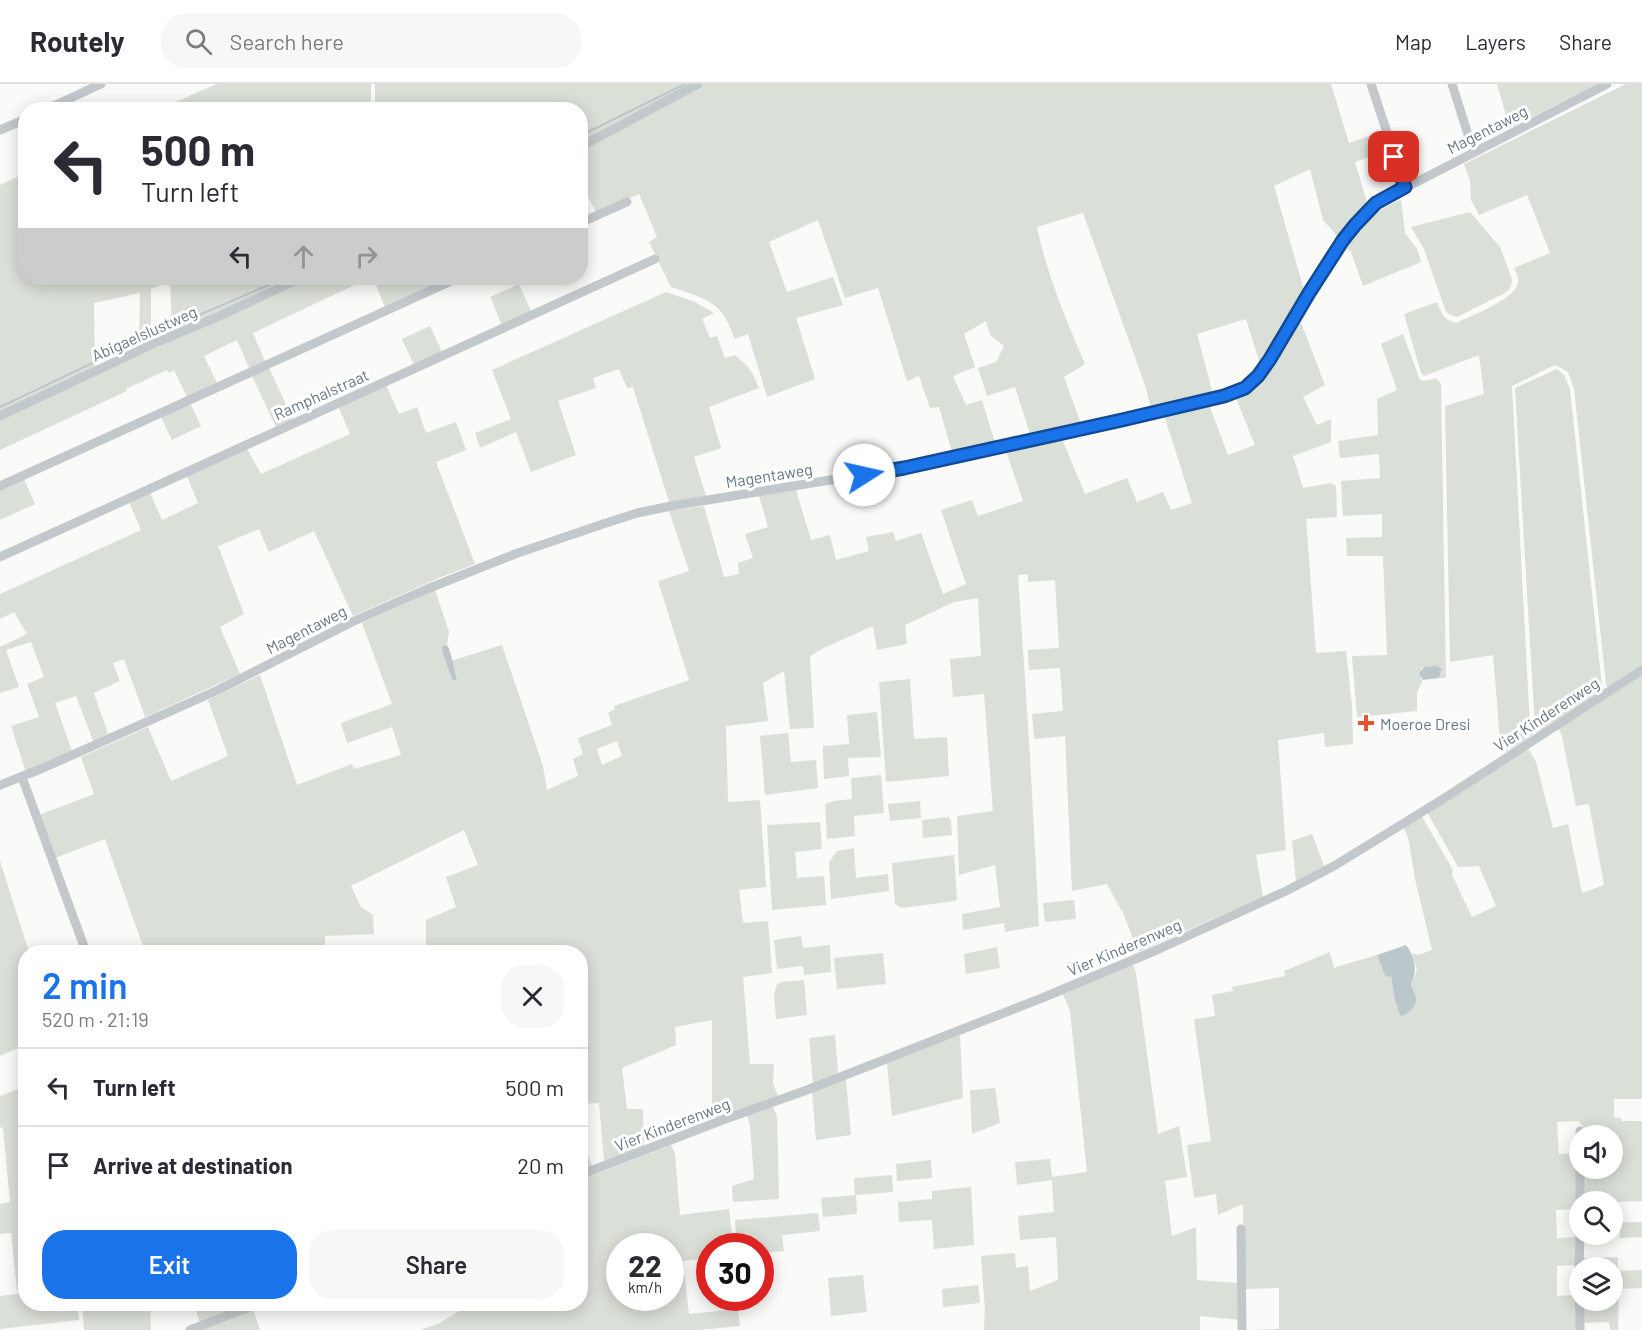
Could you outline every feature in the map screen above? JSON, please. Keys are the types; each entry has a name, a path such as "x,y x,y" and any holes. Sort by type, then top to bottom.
{"street":[{"path":"62,102 101,84"},
{"path":"588,143 698,84"},
{"path":"1371,84 1405,187"},
{"path":"1452,84 1475,152"},
{"name":"Magentaweg","path":"0,784 22,777 226,686 352,622 427,589 515,554 637,513 904,468 1235,393 1245,388 1258,376 1343,240 1376,203 1607,84"},
{"path":"0,130 18,122"},
{"path":"588,219 627,202"},
{"name":"Ramphalstraat","path":"0,557 655,260"},
{"name":"Abigaelslustweg","path":"0,416 157,342 286,285"},
{"path":"0,486 443,285"},
{"name":"Vier Kinderenweg","path":"588,1172 1031,1003 1159,949 1286,891 1334,866 1443,799 1642,670"},
{"path":"22,777 83,945"},
{"path":"1241,1229 1242,1330"},
{"path":"1580,1245 1580,1330"},
{"path":"190,1330 239,1311"}],"shaded area":[{"path":"217,84 371,84 371,102 175,102"},
{"path":"375,84 694,84 588,140 588,102 375,102"},
{"path":"704,84 1331,84 1349,143 1383,131 1389,150 1355,162 1368,206 1339,238 1323,220 1310,169 1274,186 1304,290 1260,364 1246,319 1197,334 1213,394 1151,408 1145,385 1083,213 1037,227 1052,280 1085,364 1064,377 1081,424 1030,434 1015,387 987,396 978,368 996,362 1004,346 990,335 986,321 964,334 975,367 953,376 966,405 982,400 995,443 952,452 939,407 930,408 919,376 907,381 878,288 845,298 818,220 769,242 787,292 833,277 843,305 796,318 815,379 767,397 748,334 735,339 726,319 712,303 671,287 649,242 657,237 639,194 596,212 588,197 588,144"},
{"path":"1497,84 1597,84 1510,128"},
{"path":"1626,84 1642,84 1642,667 1608,688 1574,389 1568,372 1555,365 1512,386 1530,728 1533,735 1506,752 1500,740 1493,655 1450,662 1445,406 1484,394 1479,355 1424,376 1421,373 1404,314 1437,302 1444,316 1456,323 1510,295 1518,282 1514,268 1550,253 1527,195 1479,215 1471,200 1470,180 1464,164"},
{"path":"18,176 18,285 160,285 151,289 151,342 139,347 140,293 94,303 95,369 0,414 0,185"},
{"path":"1401,200 1405,233 1417,249 1421,262 1363,286 1351,252 1346,248 1369,220 1384,208"},
{"path":"1470,212 1500,247 1512,281 1505,293 1457,317 1448,314 1445,309 1424,249 1411,227"},
{"path":"170,285 279,285 172,333"},
{"path":"292,285 355,285 253,333 265,361 249,368 237,340 204,356 217,383 187,397 174,370 169,373 167,370 0,450 0,419 148,349"},
{"path":"376,285 434,285 385,307"},
{"path":"519,285 531,311 502,325 490,297"},
{"path":"666,292 695,302 714,313 702,319 710,338 717,336 725,358 735,355 744,362 759,388 709,407 721,448 694,457 706,496 669,502 633,387 627,388 619,369 593,378 596,388 558,401 576,455 531,472 516,432 480,448 475,433 511,419 492,370"},
{"path":"1300,320 1325,385 1303,397 1317,425 1331,419 1331,442 1293,456 1303,488 1331,483 1336,486 1337,517 1306,519 1316,653 1346,651 1352,706 1353,744 1325,747 1324,733 1278,740 1286,850 1256,855 1263,897 1138,952 1124,915 1107,884 1072,891 1065,736 1034,739 1032,714 1063,711 1060,668 1029,670 1028,650 1059,648 1055,580 1028,582 1028,574 1018,575 1039,926 1005,932 1004,923 963,930 962,914 1000,907 995,865 959,875 957,816 993,811 984,694 953,697 950,659 981,656 978,598 954,602 905,625 907,644 877,650 873,626 824,648 810,656 814,728 790,729 784,671 763,683 768,721 726,726 728,802 760,800 766,887 739,890 743,923 768,921 772,973 743,977 750,1064 774,1064 773,1083 778,1096 716,1118 712,1103 712,1020 675,1027 676,1045 622,1068 627,1109 643,1109 644,1146 604,1161 599,1103 588,1104 588,945 426,945 426,920 456,907 446,877 478,865 464,830 351,886 361,907 373,915 374,934 325,936 325,945 143,945 105,839 55,858 39,815 94,794 81,757 148,727 171,781 228,756 208,700 260,675 297,785 352,764 354,769 401,755 392,727 347,743 341,723 392,704 362,623 435,590 449,632 447,645 442,646 457,678 451,661 502,645 543,766 547,790 578,776 573,759 583,754 578,738 612,725 608,713 615,709 614,706 689,680 658,581 689,571 669,511 704,506 724,577 739,574 738,563 753,558 745,534 768,527 759,496 796,490 811,540 830,535 836,560 869,551 866,537 893,532 896,541 921,533 943,594 966,584 941,510 972,500 978,516 1023,501 1006,451 1062,439 1085,494 1127,478 1137,502 1163,492 1171,510 1192,503 1164,415 1209,405 1228,455 1255,445 1236,398 1257,383 1281,354","holes":["617,741 622,756 602,765 597,749"]},
{"path":"430,326 442,352 414,365 402,339"},
{"path":"1403,334 1420,380 1436,378 1441,384 1446,678 1439,678 1442,670 1440,667 1421,668 1421,679 1423,680 1417,692 1417,711 1357,717 1352,656 1387,655 1383,556 1347,556 1346,538 1382,537 1382,514 1343,516 1341,481 1380,478 1379,454 1340,458 1338,441 1378,435 1377,399 1397,390 1381,344"},
{"path":"268,366 293,419 276,427 251,374"},
{"path":"1557,369 1564,375 1570,389 1602,686 1605,690 1536,733 1515,388"},
{"path":"386,385 399,414 417,407 426,433 456,422 466,450 436,462 475,564 353,616 314,531 269,552 259,529 218,546 244,614 220,627 240,674 145,717 124,659 113,663 120,681 94,693 108,734 93,741 76,696 55,703 72,751 26,772 11,726 39,717 27,684 44,677 31,642 6,650 19,687 0,693 0,647 27,634 14,612 0,619 0,594 141,530 129,502 150,493 162,520 198,503 187,476 247,449 261,474 350,434 338,406"},
{"path":"189,401 201,426 172,440 160,415"},
{"path":"24,479 35,504 0,520 0,490"},
{"path":"447,645 457,679 453,681 443,654 442,646"},
{"path":"1437,666 1442,669 1439,678 1423,680 1419,673 1424,667"},
{"path":"1642,675 1642,1099 1614,1099 1614,1117 1621,1118 1622,1121 1642,1121 1642,1201 1623,1202 1623,1191 1583,1191 1583,1179 1623,1179 1623,1125 1582,1125 1578,1121 1557,1122 1559,1154 1569,1153 1569,1179 1578,1179 1578,1191 1569,1191 1569,1209 1556,1210 1557,1238 1569,1237 1569,1245 1577,1245 1577,1257 1569,1257 1569,1265 1557,1266 1557,1296 1569,1295 1569,1311 1577,1311 1578,1330 1244,1330 1279,1329 1279,1288 1244,1289 1243,1204 1218,1215 1216,1194 1194,1198 1187,1145 1211,1141 1194,1019 1215,1016 1212,995 1233,991 1232,987 1285,976 1284,971 1330,952 1334,969 1377,955 1385,976 1392,977 1397,1008 1414,1006 1416,997 1411,984 1417,971 1412,953 1418,955 1432,950 1415,879 1408,837 1403,827 1421,815 1453,870 1452,875 1472,917 1496,906 1479,866 1458,867 1427,812 1527,747 1536,762 1553,828 1568,824 1582,893 1604,885 1589,804 1576,806 1562,736 1558,728"},
{"path":"910,679 914,739 947,737 949,776 886,782 879,682"},
{"path":"877,712 881,757 848,758 849,776 824,779 823,746 849,744 847,715"},
{"path":"788,733 791,762 816,760 818,788 765,795 760,736"},
{"path":"881,775 884,813 854,816 855,836 827,839 825,804 852,799 851,778"},
{"path":"920,801 921,818 890,821 888,804"},
{"path":"949,817 952,835 923,838 922,820"},
{"path":"820,822 822,849 795,852 797,878 824,876 826,905 772,910 767,825"},
{"path":"1312,834 1324,866 1296,881 1292,841"},
{"path":"854,848 856,878 888,874 889,891 831,899 829,862 837,851"},
{"path":"954,855 957,899 955,901 902,908 895,904 892,863"},
{"path":"0,861 27,945 18,945 18,1048 0,1056"},
{"path":"1074,900 1076,919 1045,922 1043,903"},
{"path":"801,936 803,948 830,945 831,972 804,975 803,966 777,969 774,940"},
{"path":"1406,945 1415,964 1411,984 1416,1001 1412,1010 1401,1016 1392,977 1385,976 1377,955"},
{"path":"997,947 1000,968 966,974 964,954"},
{"path":"883,953 886,984 837,989 834,958"},
{"path":"1133,964 1158,1134 1179,1126 1187,1177 1165,1181 1172,1236 1196,1227 1197,1280 1239,1283 1240,1320 1200,1316 1200,1330 984,1330 985,1309 981,1256 1015,1253 1016,1268 1028,1266 1030,1291 1058,1280 1056,1237 1020,1240 1018,1216 1054,1212 1052,1180 1017,1185 1015,1162 1050,1159 1052,1177 1087,1172 1070,1011 1063,994"},
{"path":"804,980 807,1015 776,1019 774,995 777,985 781,982"},
{"path":"835,1035 838,1071 813,1084 809,1038"},
{"path":"960,1035 963,1098 892,1116 887,1063"},
{"path":"846,1079 851,1135 816,1140 812,1092"},
{"path":"995,1088 1000,1123 972,1134 970,1090"},
{"path":"18,1089 17,1290 11,1233 0,1234 0,1204 10,1202 3,1128 0,1127 0,1096"},
{"path":"773,1106 777,1117 779,1199 733,1202 732,1186 754,1179 747,1115"},
{"path":"671,1145 675,1154 680,1215 729,1209 732,1233 696,1233 696,1260 684,1261 684,1233 606,1233 606,1311 684,1311 684,1270 689,1314 738,1311 740,1326 699,1330 420,1330 438,1324 459,1311 588,1311 588,1177"},
{"path":"588,1155 592,1166 588,1167"},
{"path":"931,1160 932,1178 897,1181 896,1164"},
{"path":"892,1175 893,1192 856,1195 857,1214 823,1217 821,1198 855,1195 854,1178"},
{"path":"971,1187 974,1245 934,1249 932,1220 899,1222 898,1202 932,1199 932,1191"},
{"path":"818,1213 820,1231 782,1235 784,1251 774,1252 774,1233 736,1233 735,1220"},
{"path":"1623,1222 1642,1222 1642,1237 1623,1238"},
{"path":"1642,1270 1642,1288 1623,1289 1623,1271"},
{"path":"863,1275 867,1312 831,1316 828,1278"},
{"path":"978,1285 980,1303 943,1307 942,1289"},
{"path":"18,1294 18,1311 78,1311 79,1320 0,1329 0,1296"},
{"path":"83,1311 150,1311 151,1330 84,1330"},
{"path":"197,1311 229,1311 201,1322"},
{"path":"253,1311 260,1330 201,1330"},
{"path":"1582,1311 1618,1311 1618,1330 1610,1330 1609,1322 1582,1323"}],"waterway":[{"path":"588,132 685,84"},
{"path":"0,407 139,341 269,285"}],"place":[{"name":"Moeroe Dresi","path":"1366,723"}],"route":[{"path":"864,475 1122,420 1224,396 1245,388 1258,376 1270,359 1343,240 1376,203 1405,187 1394,157"}]}
